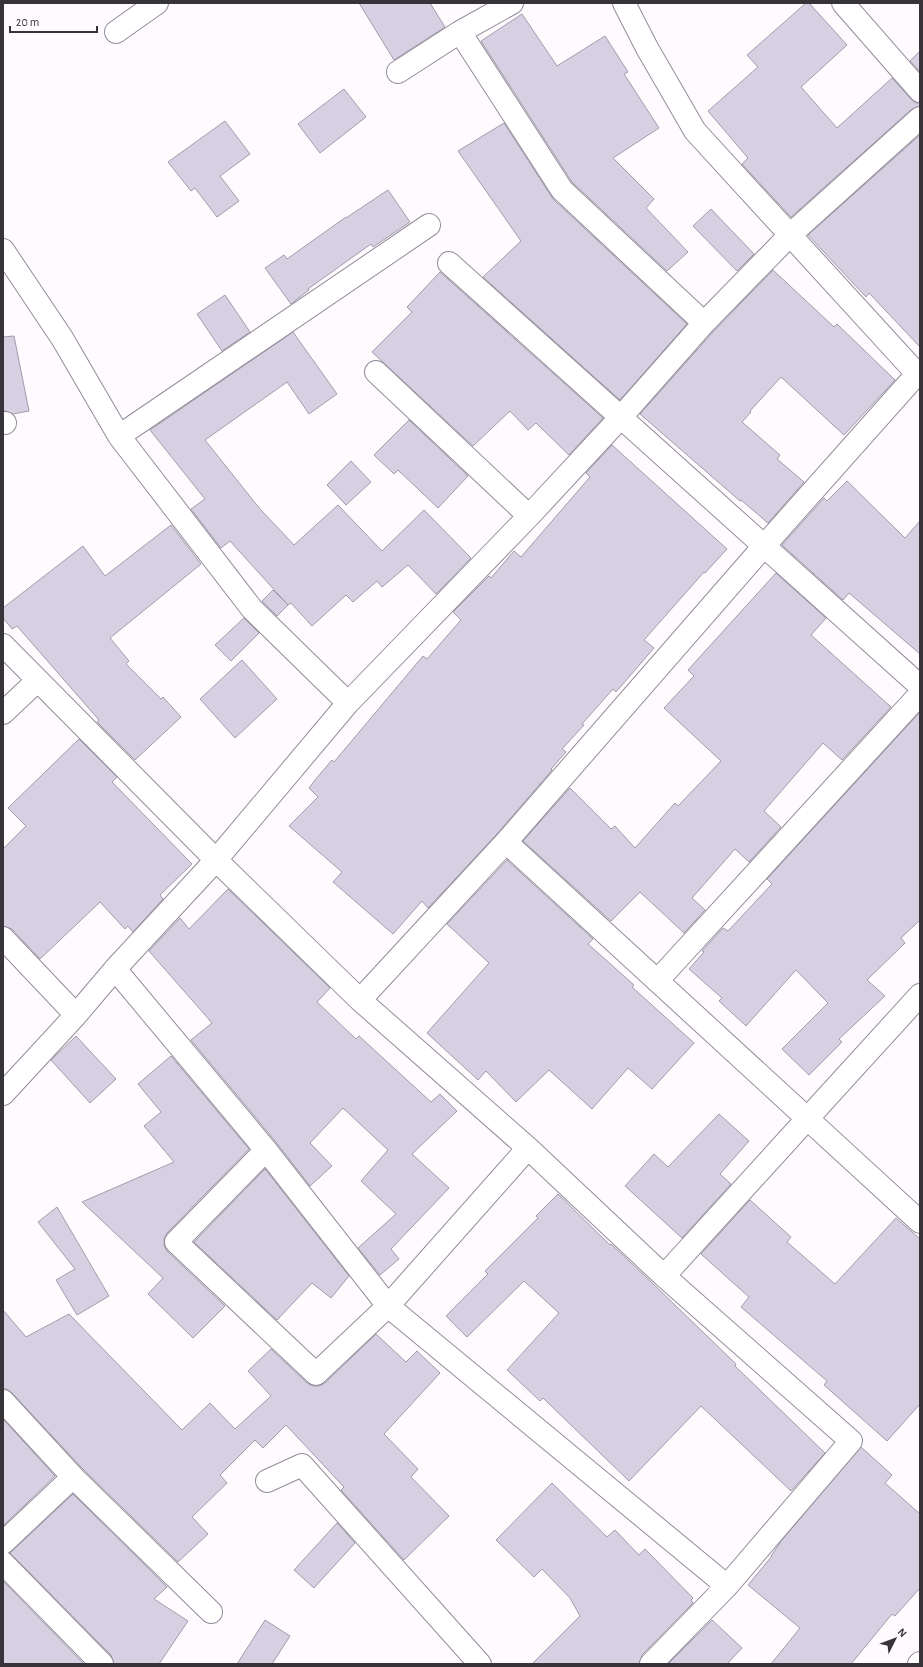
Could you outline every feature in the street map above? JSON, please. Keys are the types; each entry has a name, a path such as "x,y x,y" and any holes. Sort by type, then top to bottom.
{"street":[{"path":"116,32 158,3"},
{"path":"398,72 460,32 512,3"},
{"path":"360,1000 506,842 764,546 918,375 694,131 647,48 624,3"},
{"path":"843,3 920,91"},
{"path":"460,32 562,190 704,323"},
{"path":"3,1094 76,1015 115,969 216,860 348,703 529,516 621,417 704,323 790,234 920,118"},
{"path":"119,436 429,225"},
{"path":"3,250 62,338 119,436 252,609 348,703"},
{"path":"449,263 920,686"},
{"path":"376,372 529,516"},
{"path":"3,645 216,860 360,1000 528,1148 664,1276 852,1441 727,1586 651,1664"},
{"path":"3,713 37,680"},
{"path":"658,981 920,694"},
{"path":"506,842 920,1222"},
{"path":"3,938 76,1015"},
{"path":"115,969 266,1150 388,1306 727,1586"},
{"path":"664,1276 920,994"},
{"path":"266,1150 176,1242 316,1374 388,1306 528,1148"},
{"path":"3,1402 73,1477 211,1612"},
{"path":"267,1482 302,1465 480,1664"},
{"path":"3,1543 73,1477"},
{"path":"3,1563 102,1664"}],"building":[{"path":"359,3 430,3 445,27 394,60"},
{"path":"806,3 809,3 847,45 801,87 837,128 892,78 911,99 916,103 920,103 920,106 912,109 791,217 742,164 748,158 708,111 758,67 747,55"},
{"path":"522,14 557,66 605,36 628,72 624,74 659,128 613,158 654,199 646,208 688,252 667,271 572,182 481,41"},
{"path":"920,51 920,72 910,61"},
{"path":"344,89 366,117 320,153 298,124"},
{"path":"225,121 250,154 220,176 239,201 217,217 195,188 191,191 168,162"},
{"path":"504,123 553,199 687,324 620,400 483,277 521,241 458,151"},
{"path":"920,135 920,347 869,293 866,297 808,235"},
{"path":"388,190 410,222 373,247 371,244 308,289 309,290 291,304 265,268 284,255 287,259 346,217"},
{"path":"711,209 754,254 737,271 693,226"},
{"path":"773,270 834,327 837,324 895,380 844,435 781,377 750,411 751,412 742,422 780,455 777,459 804,482 768,523 741,500 740,501 640,414 713,332"},
{"path":"440,272 603,418 569,455 536,423 528,430 510,411 473,446 372,352 412,312 407,307"},
{"path":"225,295 250,332 222,351 197,314"},
{"path":"293,332 337,394 309,414 287,382 205,440 260,509 294,545 338,505 382,551 424,510 471,558 436,594 408,565 382,587 377,581 353,602 346,595 312,626 291,603 288,605 230,541 221,548 191,509 205,499 150,430"},
{"path":"14,336 29,411 13,414 3,410 3,337"},
{"path":"409,420 468,476 438,508 398,470 394,474 374,455"},
{"path":"612,445 727,549 705,573 704,572 644,640 654,648 616,692 613,689 582,724 584,725 562,749 566,752 497,834 428,908 422,901 393,934 333,882 342,872 289,826 318,797 309,788 315,780 332,760 334,762 423,656 427,659 461,620 453,612 489,576 491,578 514,551 521,557 590,477 586,473"},
{"path":"351,461 371,482 346,505 327,485"},
{"path":"847,481 905,538 920,521 920,654 849,593 843,600 782,545 824,498 827,501"},
{"path":"171,525 201,564 110,638 129,661 126,664 161,699 163,697 181,717 135,760 97,722 99,720 17,626 12,629 3,618 3,608 83,546 105,576"},
{"path":"776,573 826,618 811,635 891,707 842,760 823,743 764,811 781,827 749,862 735,849 692,898 705,910 684,933 640,892 611,921 523,841 570,788 611,829 615,826 635,848 675,803 678,806 721,761 664,708 694,676 688,670"},
{"path":"273,590 288,605 277,616 262,601"},
{"path":"244,618 259,633 231,661 215,645"},
{"path":"242,660 277,699 235,738 200,699"},
{"path":"920,712 920,920 901,938 905,943 867,980 885,996 839,1039 842,1042 809,1075 782,1049 828,1003 796,970 746,1026 719,1001 722,998 689,969 704,952 702,951 723,928 728,931 772,884 767,879"},
{"path":"79,739 117,777 112,782 192,864 160,895 163,899 133,932 128,926 125,929 100,902 40,959 12,929 3,926 3,849 26,826 8,808"},
{"path":"507,860 593,939 588,944 634,985 632,987 694,1043 652,1089 628,1068 592,1109 549,1070 516,1102 486,1071 478,1080 427,1033 489,963 447,924"},
{"path":"228,889 330,988 317,1002 356,1039 359,1036 431,1102 440,1094 457,1111 412,1154 449,1188 391,1249 399,1259 380,1275 358,1248 396,1214 361,1181 388,1150 343,1108 310,1143 332,1166 310,1186 276,1142 191,1040 212,1023 149,951 180,918 189,929"},
{"path":"76,1036 116,1079 90,1103 51,1060"},
{"path":"171,1056 249,1149 167,1233 164,1239 164,1245 167,1251 225,1306 193,1338 148,1294 163,1278 82,1202 174,1162 144,1126 161,1112 138,1084"},
{"path":"719,1114 749,1141 720,1174 731,1184 682,1238 625,1186 654,1154 668,1167"},
{"path":"265,1169 349,1276 331,1298 312,1283 277,1320 194,1242"},
{"path":"558,1194 736,1364 735,1366 825,1453 791,1491 701,1406 629,1481 543,1398 540,1401 507,1370 559,1313 524,1281 467,1337 446,1316 488,1274 485,1271 538,1218 536,1216"},
{"path":"750,1200 791,1237 787,1242 835,1284 896,1218 920,1239 920,1404 887,1441 824,1385 827,1381 741,1307 749,1297 701,1254"},
{"path":"57,1207 109,1296 77,1315 56,1280 75,1269 38,1222"},
{"path":"3,1310 26,1337 69,1314 182,1430 210,1403 235,1429 271,1396 248,1371 271,1349 307,1383 313,1386 319,1386 325,1383 376,1334 406,1362 417,1351 440,1373 384,1434 418,1469 411,1477 449,1516 404,1560 341,1490 344,1487 286,1425 263,1448 255,1440 220,1475 227,1483 192,1517 208,1534 178,1562 82,1468 12,1393 7,1389 3,1389"},
{"path":"3,1419 55,1476 3,1526"},
{"path":"861,1447 892,1475 885,1483 920,1514 920,1588 895,1616 892,1614 851,1664 771,1664 800,1628 748,1585 772,1556 782,1540"},
{"path":"552,1483 607,1537 615,1530 639,1555 645,1549 693,1598 691,1600 693,1603 642,1655 639,1664 532,1664 580,1616 570,1598 542,1569 534,1577 496,1540"},
{"path":"73,1494 167,1587 154,1599 188,1621 159,1664 114,1664 111,1655 10,1553"},
{"path":"337,1523 355,1543 314,1588 294,1570"},
{"path":"3,1581 84,1664 3,1664"},
{"path":"265,1620 290,1636 272,1664 237,1664"},
{"path":"712,1620 742,1648 727,1664 668,1664"}]}
